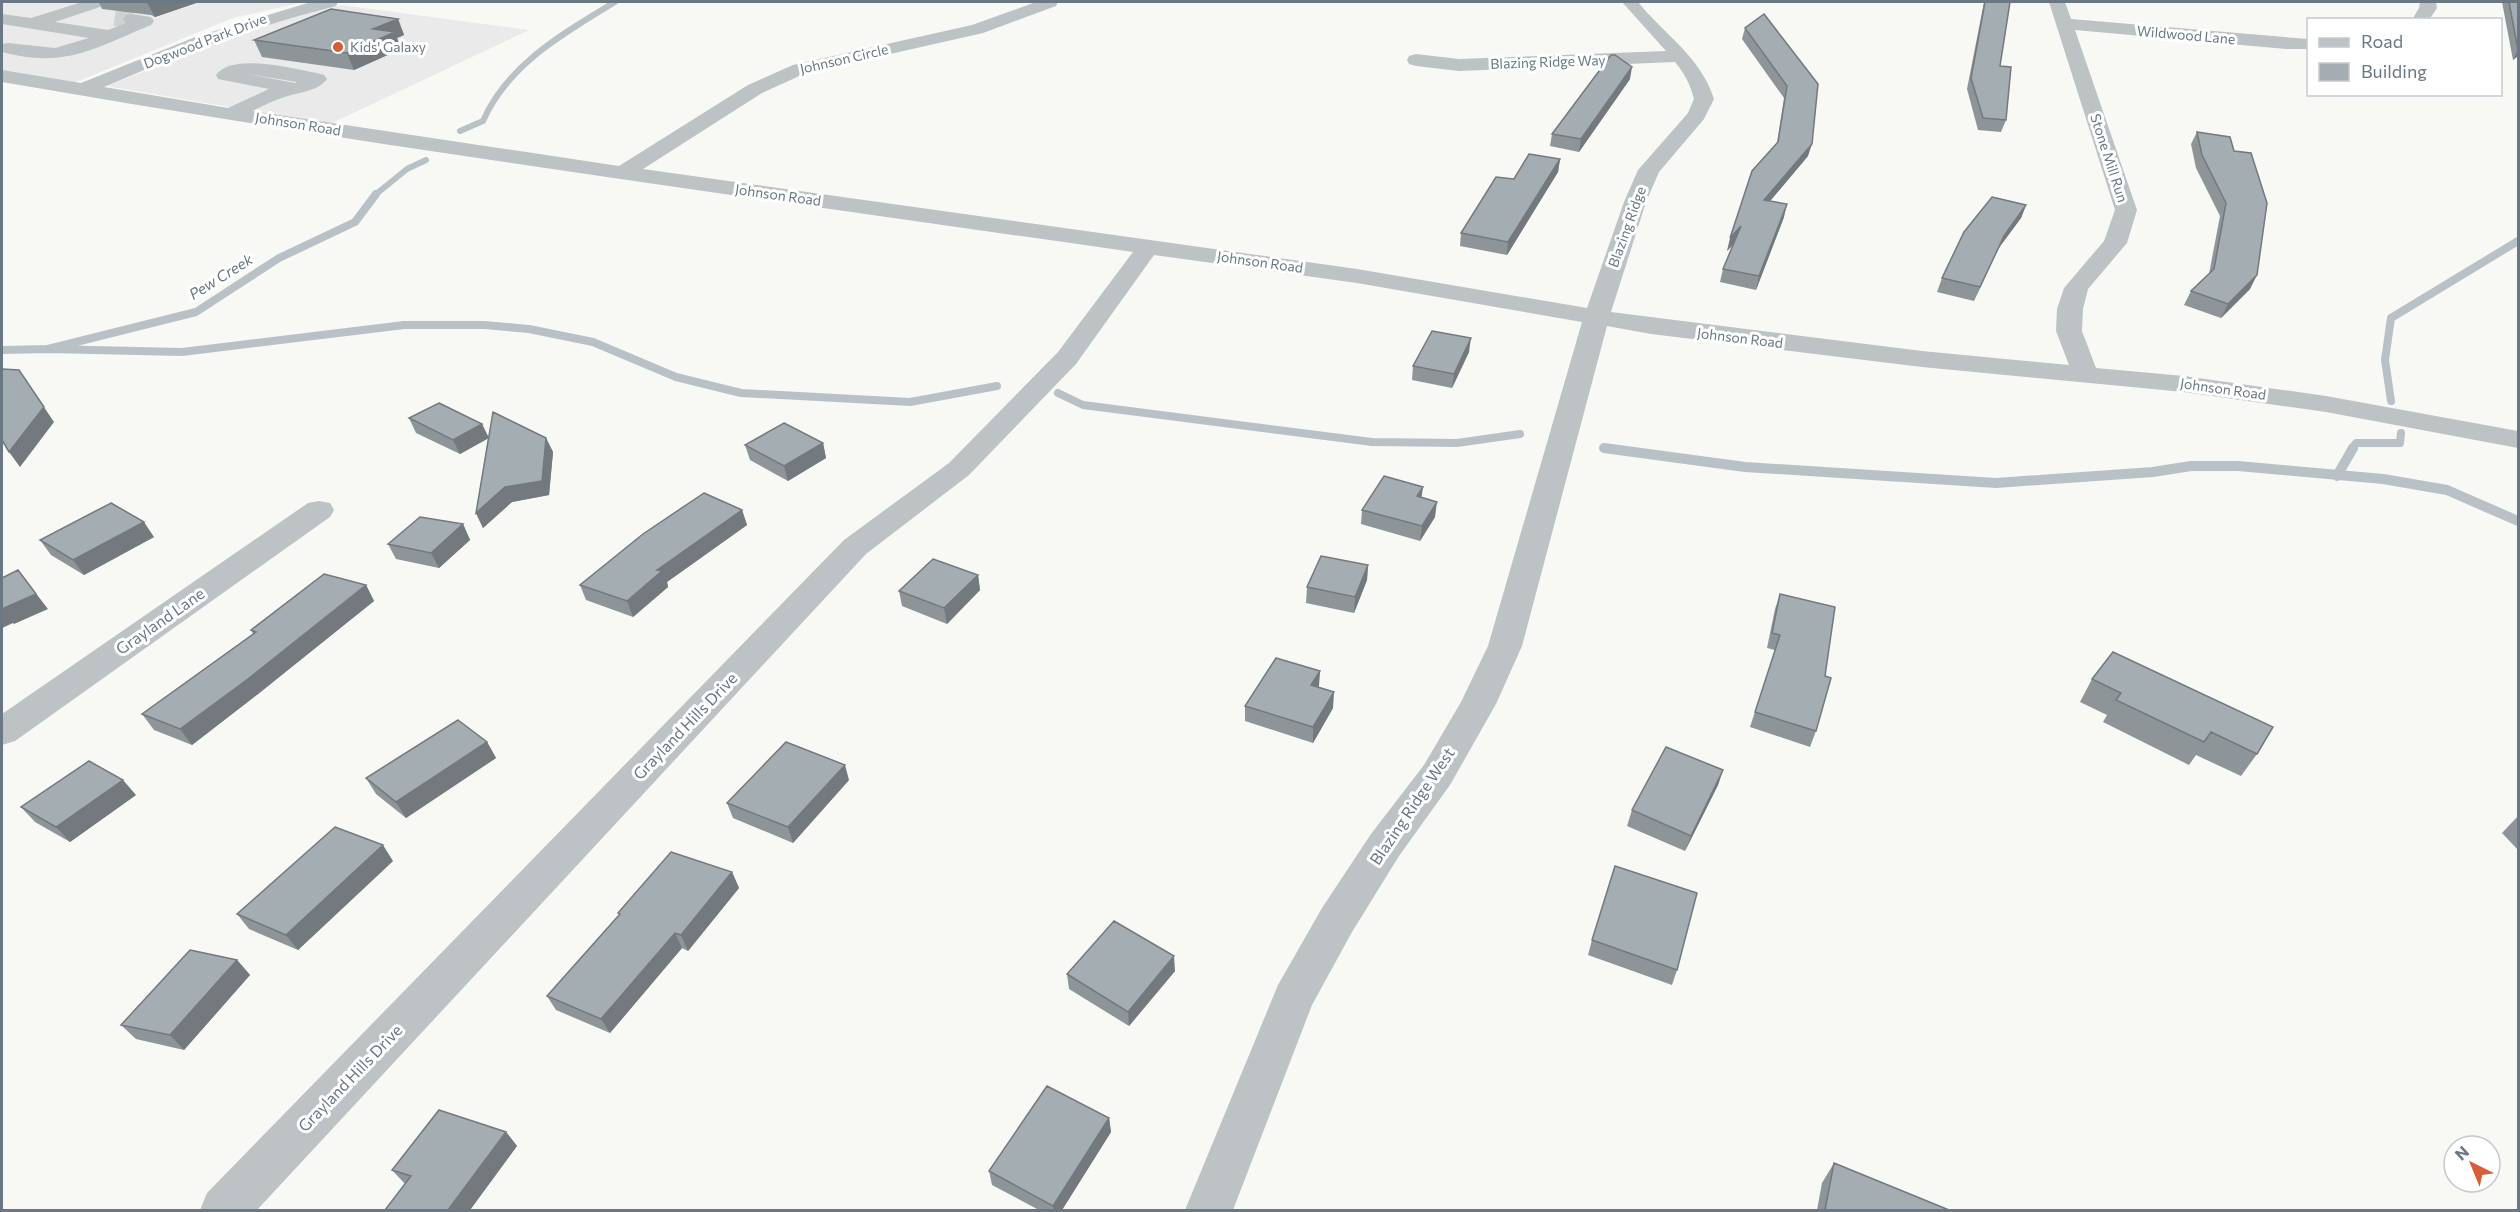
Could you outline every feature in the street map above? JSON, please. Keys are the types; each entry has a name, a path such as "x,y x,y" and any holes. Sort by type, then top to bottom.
{"street":[{"name":"Dogwood Park Drive","path":"84,89 231,28 283,12 330,2"},
{"name":"Johnson Circle","path":"623,173 755,89 792,72 825,62 977,28 1050,2"},
{"name":"Blazing Ridge","path":"1596,318 1635,202 1649,170 1697,114 1704,99 1696,78 1680,56 1651,28 1630,2"},
{"name":"Stone Mill Run","path":"2057,2 2126,210 2115,243 2076,288 2070,309 2069,331 2085,373"},
{"path":"2421,18 2428,8 2428,2"},
{"path":"5,41 33,24 73,10 101,8"},
{"path":"2,18 112,36"},
{"path":"5,41 55,54 75,50 145,21 132,19"},
{"name":"Wildwood Lane","path":"2064,24 2307,44"},
{"name":"Blazing Ridge Way","path":"1416,60 1483,65 1680,56"},
{"name":"Johnson Road","path":"2,76 239,115 623,173 1358,276 1596,318 1851,351 2085,373 2270,395 2518,440"},
{"path":"228,77 297,88 298,93 239,115"},
{"name":"Grayland Hills Drive","path":"224,1210 855,547 958,469 1067,358 1148,247"},
{"name":"Blazing Ridge West","path":"1209,1210 1293,999 1337,920 1385,845 1437,775 1478,704 1505,646 1596,318"},
{"name":"Grayland Lane","path":"2,732 319,510"}],"shaded area":[{"path":"2,2 304,2 233,18 71,84 2,71"},
{"path":"341,5 529,30 330,124 107,86 273,20"}],"building":[{"path":"1985,2 2010,2 2000,66 2011,67 2006,120 1983,118 1971,78"},
{"path":"2509,2 2518,2 2518,50"},
{"path":"331,9 398,19 373,29 395,32 347,53 254,40"},
{"path":"1764,14 1818,84 1812,144 1764,200 1787,204 1759,276 1723,269 1741,226 1730,238 1752,171 1778,142 1787,86 1745,28"},
{"path":"1611,55 1615,55 1632,67 1581,139 1552,134"},
{"path":"2197,132 2230,137 2234,151 2251,153 2267,203 2257,275 2228,304 2191,291 2214,269 2226,203 2202,155"},
{"path":"1529,154 1560,159 1508,242 1461,233 1496,177 1514,179"},
{"path":"1992,197 2026,205 2004,236 1980,287 1942,278 1964,232"},
{"path":"1432,331 1471,338 1454,374 1413,366"},
{"path":"2,369 19,370 44,407 9,452 2,440"},
{"path":"439,403 482,424 453,440 409,418"},
{"path":"493,412 546,438 542,481 505,487 476,513"},
{"path":"784,423 823,443 784,466 745,445"},
{"path":"1384,476 1423,487 1417,496 1437,502 1422,526 1362,510"},
{"path":"704,493 742,510 657,570 662,571 627,601 580,585 643,534"},
{"path":"111,503 144,522 73,560 40,540"},
{"path":"420,517 463,524 431,553 388,544"},
{"path":"1321,556 1368,565 1355,597 1307,587"},
{"path":"933,559 978,575 944,608 899,591"},
{"path":"18,570 36,594 2,609 2,578"},
{"path":"324,574 366,585 248,679 180,729 142,714 256,632 251,630"},
{"path":"1780,594 1835,607 1825,676 1831,678 1816,731 1755,712 1780,635 1772,633"},
{"path":"2113,652 2273,727 2257,754 2211,732 2204,742 2116,700 2121,693 2092,679"},
{"path":"1276,658 1320,671 1311,685 1334,692 1313,727 1245,706"},
{"path":"458,720 487,742 396,802 366,778"},
{"path":"786,742 845,765 788,827 727,803"},
{"path":"1666,747 1723,770 1691,836 1632,810"},
{"path":"89,761 123,780 56,827 21,807"},
{"path":"335,827 383,845 286,935 237,914"},
{"path":"671,852 732,872 681,935 675,933 601,1019 547,996 620,914 618,913"},
{"path":"1615,866 1697,893 1677,970 1592,940"},
{"path":"1114,921 1174,956 1128,1012 1067,974"},
{"path":"190,950 237,960 170,1035 121,1025"},
{"path":"1047,1086 1109,1118 1053,1206 989,1171"},
{"path":"439,1110 506,1132 448,1210 385,1210 411,1176 392,1170"},
{"path":"1834,1163 1949,1210 1825,1210"}],"waterway":[{"name":"Pew Creek","path":"460,131 483,121 494,101 522,66 557,38 615,2"},
{"name":"Pew Creek","path":"376,194 407,169 426,160"},
{"name":"Pew Creek","path":"48,349 196,312 279,258 355,222 376,194"},
{"path":"2391,401 2385,360 2391,318 2518,241"},
{"path":"48,349 182,352 404,325 484,325 529,329 593,342 676,377 741,393 910,402 997,386"},
{"name":"Pew Creek","path":"2,350 48,349"},
{"path":"1058,393 1083,405 1372,442 1457,443 1520,434"},
{"path":"2352,449 2356,443 2400,443 2401,433"},
{"path":"1613,449 1604,448 1745,467 1996,483 2153,472 2191,466 2238,466 2338,475"},
{"path":"2338,475 2353,448"},
{"path":"2338,475 2383,479 2447,490 2518,521"}],"tunnel":[{"path":"115,16 132,19"}],"place":[{"name":"Kids' Galaxy","path":"338,47"}]}
